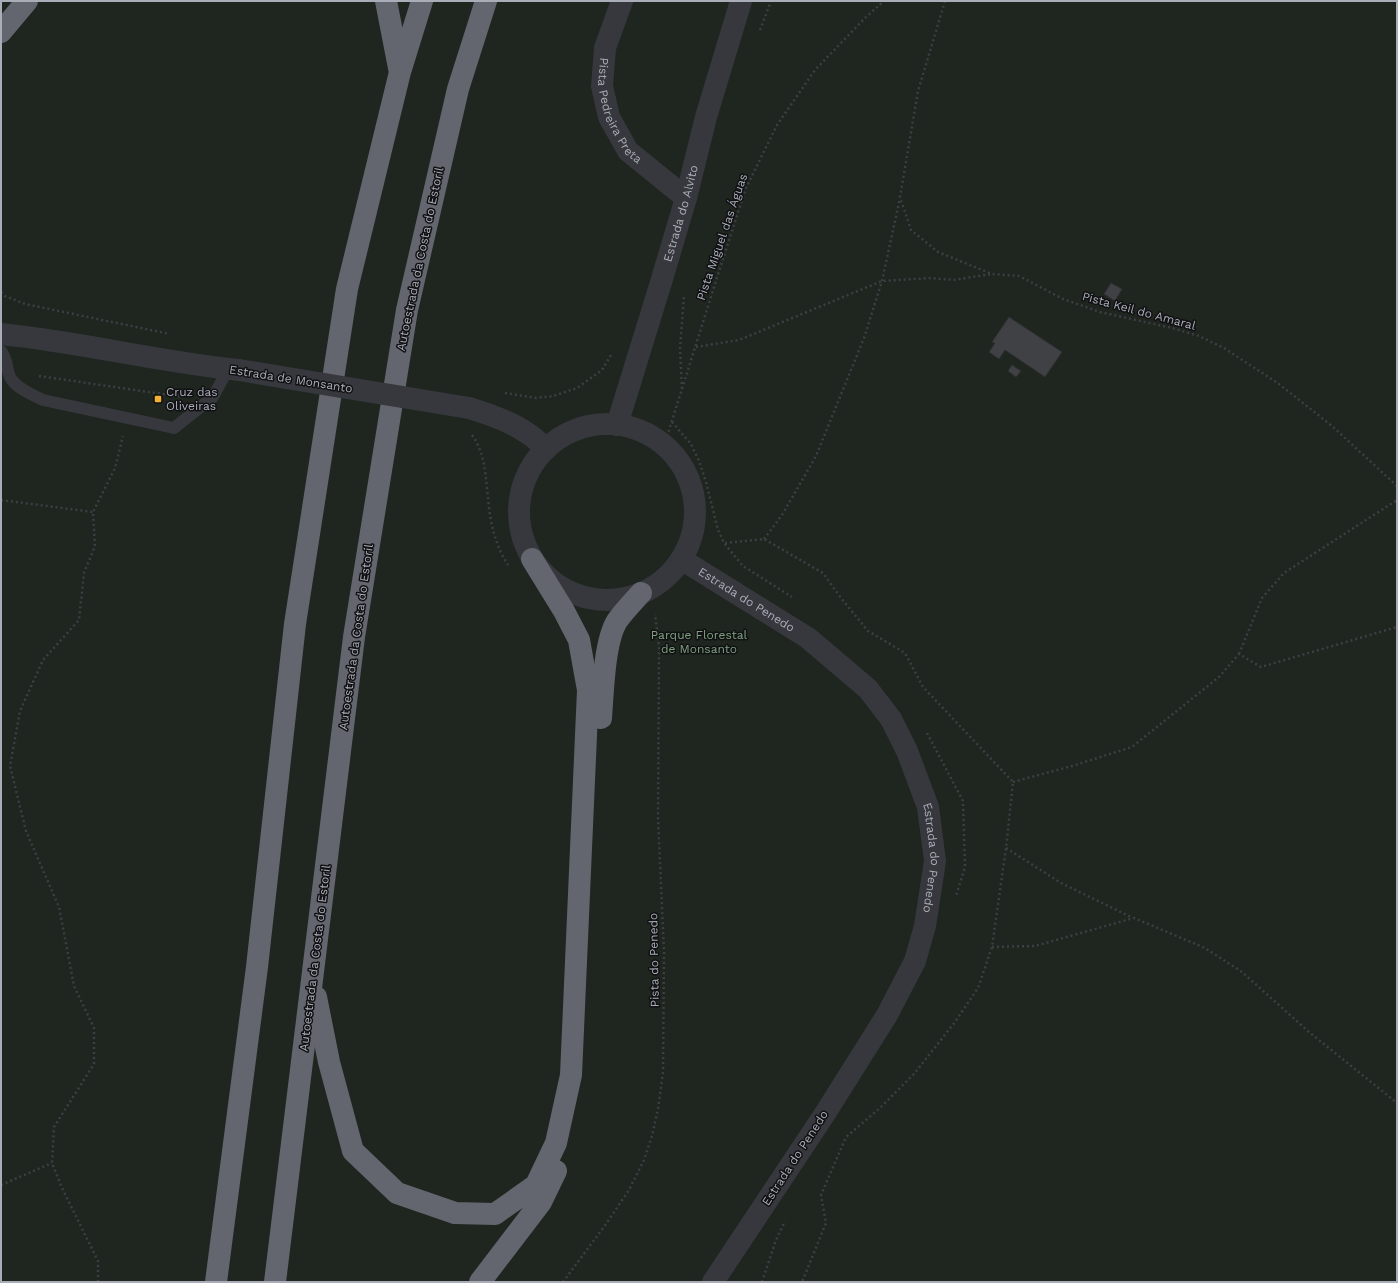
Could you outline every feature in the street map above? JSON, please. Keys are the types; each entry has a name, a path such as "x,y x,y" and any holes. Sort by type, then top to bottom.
{"highway":[{"path":"1,32 27,1"},
{"path":"386,1 400,72"},
{"path":"216,1282 257,967 294,624 347,289 400,72 422,1"},
{"name":"Autoestrada da Costa do Estoril","path":"275,1282 354,637 407,310 458,89 486,1"},
{"path":"313,980 329,1062 353,1151 397,1193 455,1213 495,1214 536,1185 556,1143 571,1075 588,690 579,640 564,611 532,559"},
{"path":"480,1282 541,1202 568,1146 583,1079 603,682 610,637 617,622 641,593"}],"street":[{"name":"Pista Pedreira Preta","path":"622,1 605,48 602,86 609,117 628,151 686,198"},
{"name":"Estrada do Alvito","path":"617,425 686,198 706,117 741,1"},
{"name":"Estrada de Monsanto","path":"1,318 25,337"},
{"name":"Estrada de Monsanto","path":"1,334 164,360 234,369 470,408 507,421 527,432 546,449"},
{"path":"601,425 617,425 634,429 650,436 664,446 677,459 686,474 692,491 694,508 693,526 689,543 681,559 672,571 661,581 641,593 624,599 606,600 588,598 572,593 556,584 543,573 532,559 524,543 520,527 519,510 521,493 527,477 535,462 546,449 558,439 572,432 586,427 601,425"},
{"name":"Estrada do Penedo","path":"681,559 808,638 868,689 891,719 907,751 928,807 935,861 925,926 915,961 887,1015 826,1112 714,1282"}],"lane":[{"path":"1,351 6,356 11,378 25,392 43,400 174,428 213,397 234,369"}],"path":[{"name":"Pista Miguel das Águas","path":"664,446 696,347 720,265 746,188 777,125 815,70 866,16 884,1"},
{"name":"Pista Keil do Amaral","path":"945,1 918,91 900,197 911,230 938,252 992,274 1019,276 1063,299 1092,310 1172,328 1199,336 1224,348 1279,384 1332,426 1397,486"},
{"path":"764,539 782,515 816,456 864,338 882,281 900,197"},
{"path":"696,347 739,340 882,281 931,278 954,280 992,274"},
{"path":"1,292 5,296 25,304 174,335"},
{"path":"682,391 680,349 684,294"},
{"path":"501,392 536,398 553,396 577,388 602,370 614,351"},
{"path":"11,378 42,375 190,398 213,397"},
{"path":"98,1282 98,1261 62,1188 52,1163 54,1127 94,1064 94,1028 74,986 59,907 26,831 10,766 20,711 43,660 79,620 84,573 95,546 93,512 115,468 127,418"},
{"path":"672,422 691,444 699,461 718,530 724,543 743,566 794,598"},
{"path":"469,434 472,435 478,444 484,460 495,541 510,569"},
{"path":"1,500 93,512"},
{"path":"1013,782 1072,766 1132,747 1219,677 1239,654 1262,598 1284,573 1397,500"},
{"path":"724,543 764,539 824,573 841,598 868,630 905,653 923,687 1013,782 1006,848 992,947 978,988 955,1022 914,1074 880,1108 846,1137 821,1195 826,1223 802,1282"},
{"name":"Pista do Penedo","path":"563,1282 625,1196 644,1160 656,1116 662,1080 664,952 658,819 659,647 655,611"},
{"path":"1239,654 1261,667 1397,627"},
{"path":"926,731 963,801 965,867 956,897"},
{"path":"1006,848 1061,883 1134,918 1205,948 1242,972 1309,1032 1397,1103"},
{"path":"992,947 1035,946 1134,918"},
{"path":"1,1185 52,1163"},
{"path":"762,1282 776,1240 786,1219"}],"green space":[{"name":"Parque Florestal de Monsanto","path":"1,1 1397,1 1397,1282 1,1282"}],"building":[{"path":"1111,283 1122,289 1115,301 1104,294"},
{"path":"1009,317 1062,352 1045,377 1005,350 999,359 989,352 995,343 992,342"},
{"path":"1012,365 1021,371 1016,377 1008,371"}],"place":[{"name":"Cruz das Oliveiras","path":"158,399"}]}
